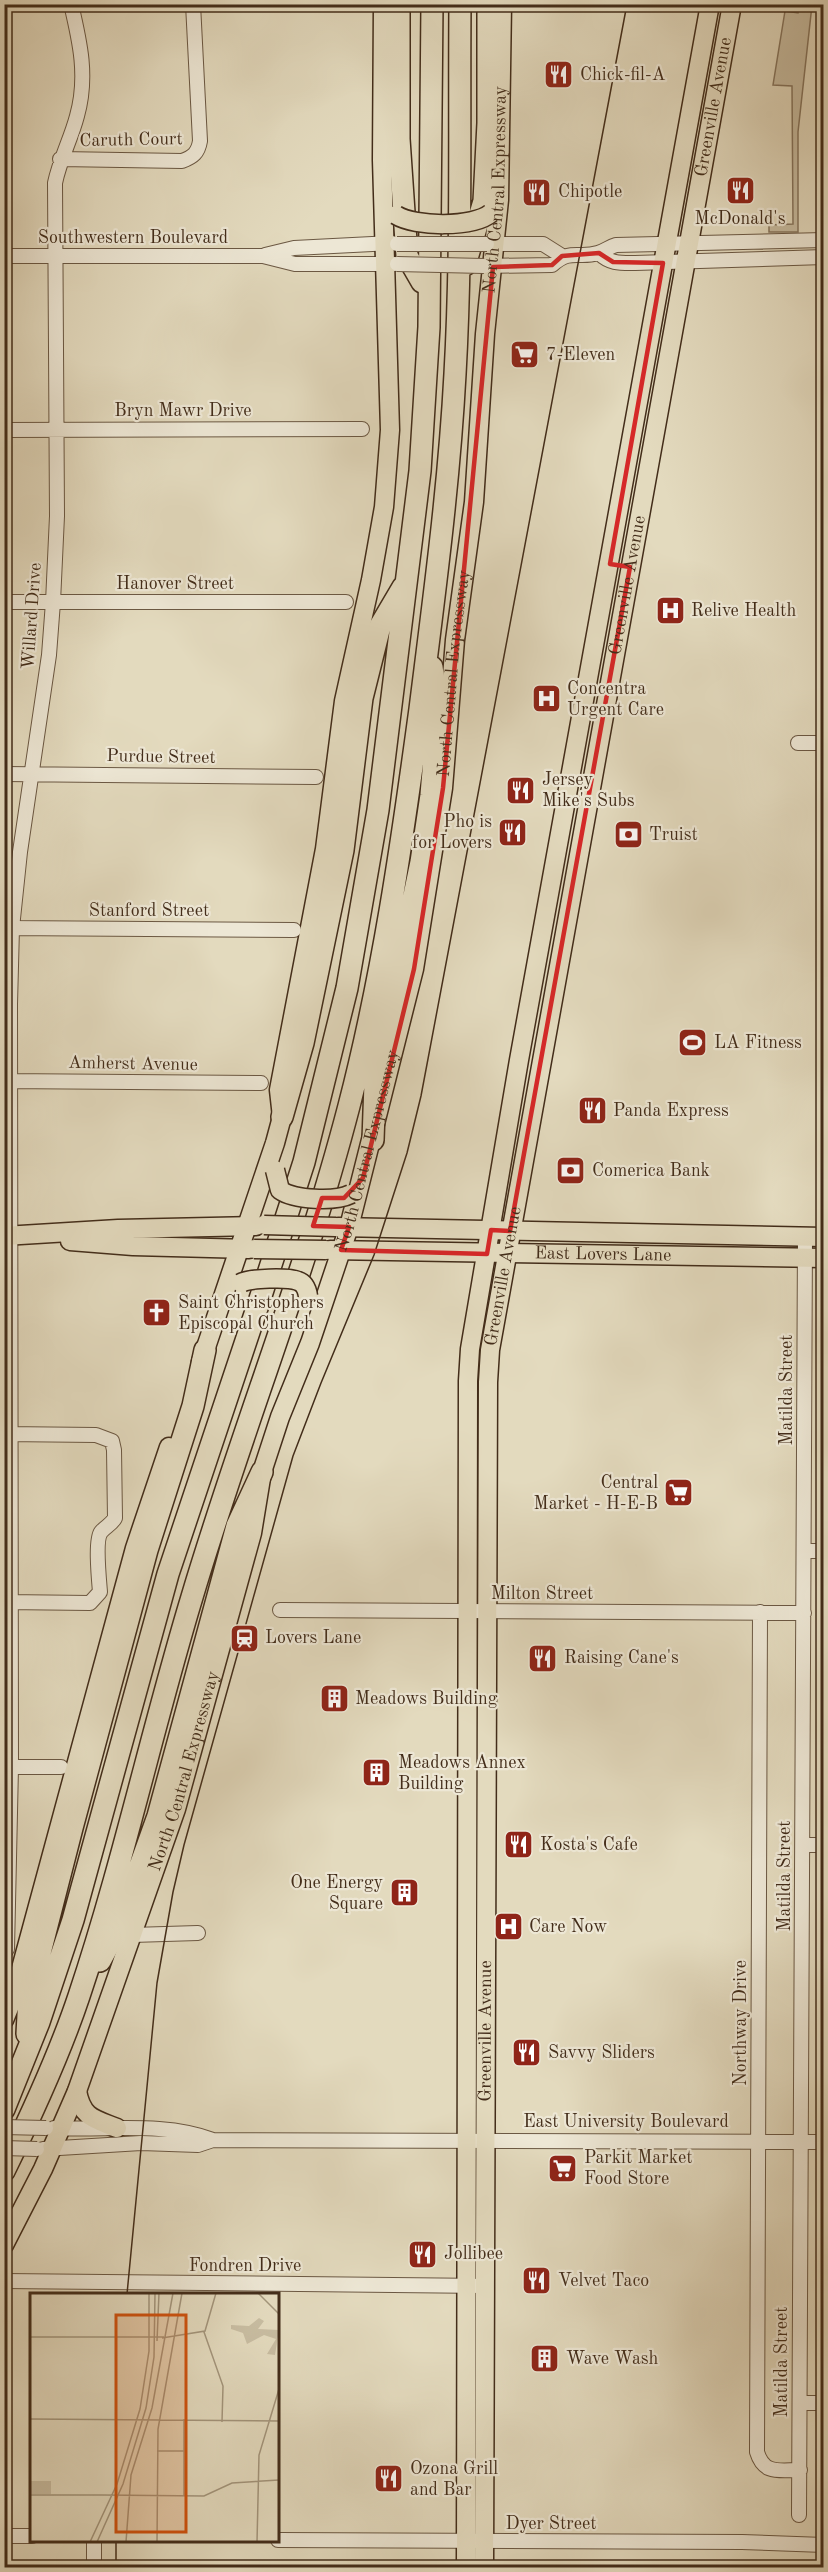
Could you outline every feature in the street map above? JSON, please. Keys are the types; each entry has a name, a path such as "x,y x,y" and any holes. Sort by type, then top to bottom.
{"highway":[{"path":"399,4 399,139 407,256 430,295"},
{"path":"4,2109 26,2056 83,1886 168,1574 296,1188 347,988 365,894 408,579 424,423 430,295 432,4"},
{"name":"North Central Expressway","path":"4,2171 38,2101 77,2001 99,1933 170,1670 196,1583 290,1300 350,1104 394,894 447,500 459,285 460,4"},
{"path":"459,285 484,201 488,123 488,4"},
{"path":"282,1117 303,1043 343,850 362,698 380,626 408,579"},
{"path":"373,1140 375,1083 421,862 431,795 438,712 428,643"},
{"path":"26,2056 29,1996 131,1610 193,1406 206,1350"},
{"path":"77,2001 117,1930 158,1816 237,1526 262,1472"}],"main road":[{"path":"4,2020 13,1998 135,1548 222,1299 247,1249 274,1162 282,1117 279,1090 325,849 344,701 371,580 384,507 390,430 392,264 381,109 383,4"},
{"name":"North Central Expressway","path":"4,2245 53,2128 77,2091 176,1809 252,1533 262,1472 280,1417 310,1343 334,1250 363,1178 414,969 443,788 455,640 474,502 488,267 494,209 502,4"},
{"name":"Greenville Avenue","path":"466,2568 468,1381 473,1323 710,4"},
{"name":"Greenville Avenue","path":"484,2568 488,1382 490,1350 732,4"},
{"path":"698,72 719,77"},
{"path":"390,212 416,223 475,222 494,209"},
{"path":"633,427 655,431"},
{"path":"610,564 630,567"},
{"path":"580,725 601,728"},
{"path":"274,1162 280,1190 289,1196 336,1199 351,1194 363,1178"},
{"path":"7,1236 118,1229 255,1226"},
{"name":"East Lovers Lane","path":"255,1226 814,1237"},
{"path":"7,1236 133,1246 247,1249"},
{"name":"East Lovers Lane","path":"247,1249 824,1258"},
{"path":"222,1299 241,1283 249,1280 296,1280 304,1286 308,1296 310,1343"},
{"path":"467,1838 488,1838"},
{"path":"467,1943 487,1943"},
{"path":"77,2091 85,2112 93,2119 117,2128"}],"street":[{"name":"Caruth Court","path":"56,256 55,183 60,159 77,115 84,63 71,4"},
{"name":"Caruth Court","path":"60,159 182,161 197,152 200,141 193,4"},
{"name":"Southwestern Boulevard","path":"262,256 294,248 391,243 543,244 562,256 599,253 616,245 824,240"},
{"path":"732,242 734,259"},
{"name":"Southwestern Boulevard","path":"599,253 606,260 613,262 663,263 824,257"},
{"name":"Southwestern Boulevard","path":"4,256 262,256 295,264 488,267 552,265 562,256"},
{"name":"Willard Drive","path":"6,1951 8,928 48,666 53,602 57,516 56,256"},
{"name":"Bryn Mawr Drive","path":"4,430 362,429"},
{"name":"Hanover Street","path":"4,602 346,602"},
{"path":"798,743 824,743"},
{"name":"Purdue Street","path":"4,774 316,777"},
{"name":"Stanford Street","path":"8,928 294,930"},
{"name":"Amherst Avenue","path":"7,1081 261,1083"},
{"name":"Matilda Street","path":"799,2515 805,1258 814,1237"},
{"path":"8,1434 96,1435 112,1441 115,1518 111,1526 101,1532 98,1540 100,1592 90,1603 8,1602"},
{"path":"804,1551 824,1551"},
{"name":"Milton Street","path":"280,1610 804,1613"},
{"name":"Northway Drive","path":"760,1612 757,2452 760,2462 773,2470 800,2470"},
{"path":"8,1767 61,1767"},
{"path":"803,1845 824,1845"},
{"path":"132,1935 198,1933"},
{"name":"East University Boulevard","path":"4,2127 150,2129 188,2133 213,2140 824,2142"},
{"name":"East University Boulevard","path":"4,2148 44,2149 141,2143 198,2145 213,2140"},
{"name":"Fondren Drive","path":"4,2282 486,2286"},
{"path":"800,2403 824,2403"},
{"path":"4,2536 30,2536"},
{"name":"Dyer Street","path":"279,2540 742,2542 824,2545"},
{"path":"94,2542 94,2568"}],"highlighted area":[{"path":"599,253 613,262 663,263 610,564 630,567 510,1231 491,1230 487,1254 341,1250 349,1227 313,1226 322,1198 344,1198 363,1178 414,969 443,788 493,267 552,265 562,256"}],"shaded area":[{"path":"812,5 798,132 798,232 769,232 769,225 793,224 792,86 773,85 785,11 798,13 799,7"}],"tram line":[{"path":"127,2293 157,1983 173,1892 184,1845 293,1456 374,1255 407,1153 421,1096 627,4"},
{"path":"116,2542 116,2568"}],"place":[{"name":"Chick-fil-A","path":"559,75"},
{"name":"McDonald's","path":"740,190"},
{"name":"Chipotle","path":"537,192"},
{"name":"7-Eleven","path":"525,355"},
{"name":"Relive Health","path":"670,611"},
{"name":"Concentra Urgent Care","path":"546,699"},
{"name":"Jersey Mike's Subs","path":"521,790"},
{"name":"Pho is for Lovers","path":"513,832"},
{"name":"Truist","path":"628,835"},
{"name":"LA Fitness","path":"693,1043"},
{"name":"Panda Express","path":"592,1111"},
{"name":"Comerica Bank","path":"571,1171"},
{"name":"Saint Christophers Episcopal Church","path":"157,1313"},
{"name":"Central Market - H-E-B","path":"679,1493"},
{"name":"Lovers Lane","path":"244,1638"},
{"name":"Raising Cane's","path":"543,1658"},
{"name":"Meadows Building","path":"334,1699"},
{"name":"Meadows Annex Building","path":"377,1773"},
{"name":"Kosta's Cafe","path":"519,1845"},
{"name":"One Energy Square","path":"404,1893"},
{"name":"Care Now","path":"508,1927"},
{"name":"Savvy Sliders","path":"527,2053"},
{"name":"Parkit Market Food Store","path":"563,2168"},
{"name":"Jollibee","path":"423,2254"},
{"name":"Velvet Taco","path":"537,2281"},
{"name":"Wave Wash","path":"545,2359"},
{"name":"Ozona Grill and Bar","path":"389,2479"}]}
